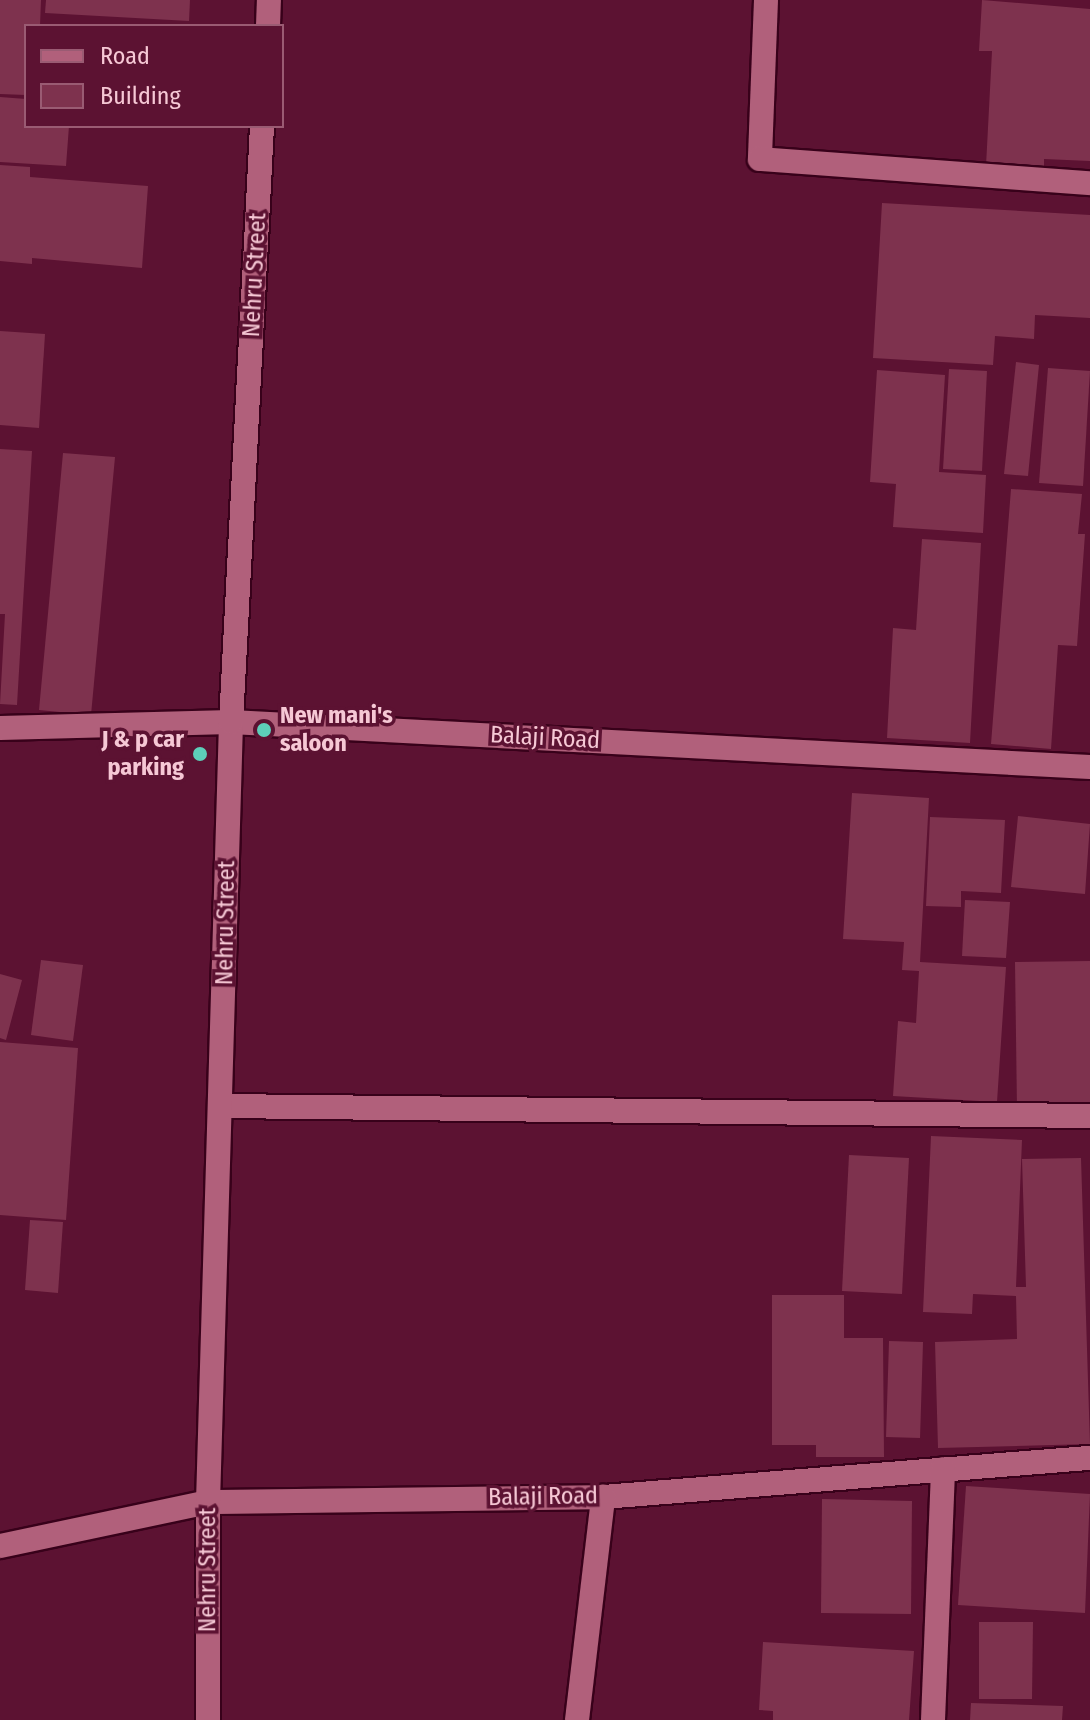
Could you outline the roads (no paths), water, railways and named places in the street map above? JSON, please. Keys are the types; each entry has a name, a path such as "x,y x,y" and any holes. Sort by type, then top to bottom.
{"street":[{"path":"268,24 269,0"},
{"path":"766,0 760,159 1090,183"},
{"name":"Nehru Street","path":"208,1720 208,1502 231,722 262,128"},
{"name":"Balaji Road","path":"0,728 231,722 1090,767"},
{"path":"222,1106 1090,1116"},
{"name":"Balaji Road","path":"0,1546 208,1502 603,1497 1090,1458"},
{"path":"933,1720 943,1469"},
{"path":"577,1720 603,1497"}],"place":[{"name":"New mani's saloon","path":"264,730"},
{"name":"J & p car parking","path":"200,754"}]}
